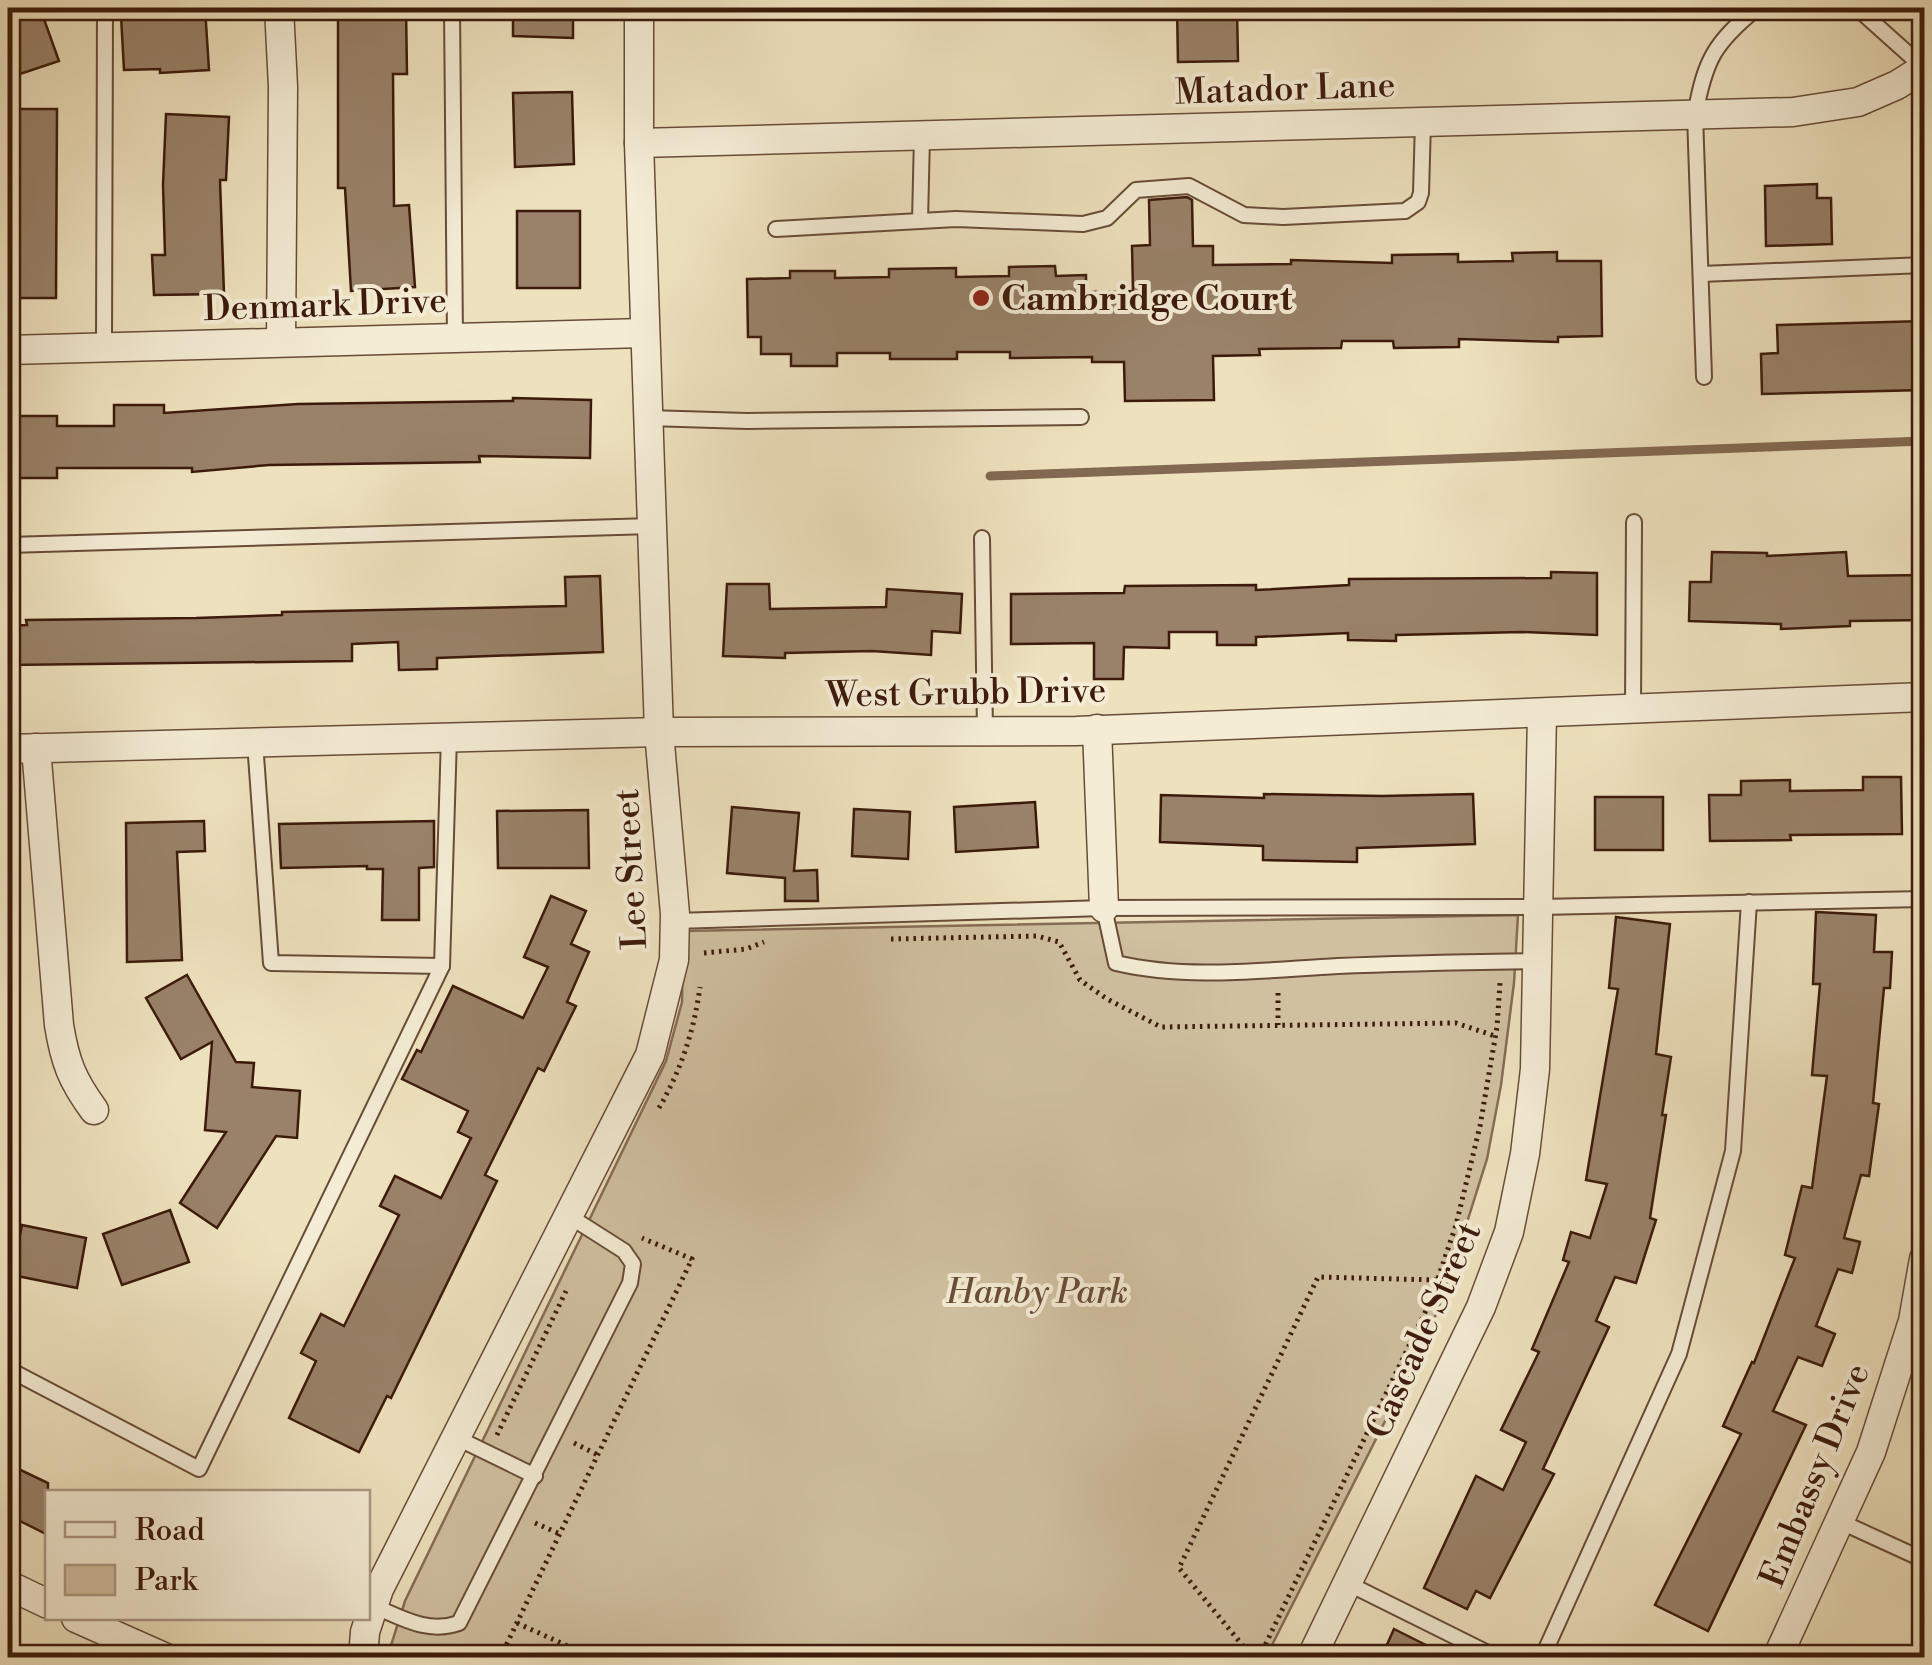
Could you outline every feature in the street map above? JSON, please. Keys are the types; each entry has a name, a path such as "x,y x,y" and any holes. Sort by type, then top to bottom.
{"street":[{"path":"279,8 283,87 281,342"},
{"name":"Lee Street","path":"370,1618 650,1055 674,960 675,921 659,732 644,332 639,8"},
{"name":"Matador Lane","path":"639,143 1793,112 1858,102 1922,73"},
{"name":"Denmark Drive","path":"8,350 644,332"},
{"name":"West Grubb Drive","path":"8,748 659,732 1097,729 1924,697"},
{"name":"Cascade Street","path":"1311,1658 1482,1307 1509,1232 1526,1154 1536,1069 1542,712"},
{"path":"1097,729 1104,908"},
{"path":"36,748 64,1058 74,1082 94,1110"},
{"name":"Embassy Drive","path":"1777,1658 1913,1357 1913,1321 1924,1260"},
{"path":"8,1586 45,1603"},
{"path":"80,1620 166,1658"},
{"name":"Lee Street","path":"363,1658 369,1620"}],"lane":[{"path":"104,348 105,8"},
{"path":"452,8 456,338"},
{"path":"1704,377 1695,115 1703,72 1714,52 1724,36 1757,8"},
{"path":"1857,8 1922,73"},
{"path":"776,230 956,219 1083,224 1106,218 1136,190 1189,186 1244,215 1405,211 1418,202 1421,193 1423,122"},
{"path":"920,221 922,136"},
{"path":"1701,274 1924,264"},
{"path":"648,418 748,421 1081,417"},
{"path":"1632,709 1634,522"},
{"path":"8,545 652,526"},
{"path":"982,538 986,731"},
{"path":"8,1369 199,1469 442,966 448,737"},
{"path":"255,742 272,962 442,966"},
{"path":"675,921 1104,908 1924,899"},
{"path":"1542,1658 1679,1354 1733,1151 1749,902"},
{"path":"1104,908 1116,963 1148,971 1538,961"},
{"path":"374,1606 425,1627 446,1628 459,1623 535,1476 630,1283 633,1264 624,1251 569,1216"},
{"path":"457,1438 535,1476"},
{"path":"1840,1522 1924,1560"},
{"path":"1347,1583 1498,1658"}],"path":[{"path":"881,937 900,941 1037,936 1060,942 1080,980 1161,1027 1456,1022 1495,1036"},
{"path":"704,953 746,948 778,937"},
{"path":"1437,1280 1318,1277 1179,1568 1256,1658 1406,1353 1437,1280 1456,1225 1480,1126 1502,962"},
{"path":"1277,969 1278,1025"},
{"path":"488,1453 570,1284"},
{"path":"516,1513 560,1534"},
{"path":"518,1623 594,1658"}],"green space":[{"name":"Hanby Park","path":"1518,915 1501,1085 1487,1159 1451,1273 1428,1336 1266,1657 387,1658 405,1601 666,1061 682,1002 683,931"}],"building":[{"path":"8,8 40,8 59,61 8,78"},
{"path":"205,8 209,70 124,70 121,16"},
{"path":"406,8 407,74 393,74 394,206 409,205 415,287 351,291 345,188 338,188 338,9"},
{"path":"513,8 573,8 573,38 513,36"},
{"path":"1177,8 1237,8 1238,61 1178,62"},
{"path":"572,92 574,164 515,167 513,93"},
{"path":"8,109 57,109 56,298 8,298"},
{"path":"166,114 229,117 226,180 220,180 224,294 154,295 152,255 165,255"},
{"path":"1817,184 1817,198 1831,198 1832,244 1766,246 1765,186"},
{"name":"Cambridge Court","path":"1149,200 1192,200 1193,246 1213,246 1213,265 1291,264 1291,260 1392,263 1392,255 1458,254 1458,262 1513,261 1512,253 1557,252 1557,261 1601,261 1602,336 1558,337 1558,342 1459,339 1459,347 1394,348 1393,341 1342,341 1341,348 1259,349 1260,355 1213,356 1214,400 1125,401 1124,362 1092,362 1092,357 1010,358 1010,352 957,352 957,359 890,359 890,353 837,353 837,366 791,366 791,354 761,354 761,337 748,337 747,279 790,278 790,271 835,271 835,278 889,277 889,269 956,268 956,277 1009,276 1009,267 1055,266 1056,276 1086,275 1086,292 1133,291 1132,246 1150,245"},
{"path":"517,211 580,211 580,288 517,288"},
{"path":"1924,321 1924,390 1762,394 1761,354 1778,353 1777,325"},
{"path":"513,398 591,400 590,458 479,456 480,462 269,465 192,472 192,468 57,468 57,478 8,478 8,416 57,416 57,426 114,426 114,405 164,405 164,413 298,404"},
{"path":"1712,552 1767,556 1846,552 1848,576 1924,575 1924,620 1850,621 1850,626 1781,629 1781,624 1689,621 1690,582 1711,582"},
{"path":"1551,572 1597,573 1597,635 1396,635 1396,641 1348,640 1348,633 1256,637 1256,645 1217,645 1217,632 1169,632 1169,648 1124,647 1123,679 1094,679 1094,643 1011,644 1011,594 1124,593 1125,586 1256,585 1256,590 1349,585 1349,579 1551,578"},
{"path":"600,576 603,652 437,658 437,669 399,670 398,642 352,644 352,661 8,665 8,626 27,625 26,620 566,606 565,577"},
{"path":"727,584 769,584 770,609 886,607 887,589 962,594 960,633 932,631 931,655 872,651 785,653 785,658 723,656"},
{"path":"1863,777 1901,777 1902,834 1790,835 1791,840 1710,841 1709,795 1741,795 1741,781 1790,780 1790,791 1863,790"},
{"path":"1264,794 1473,794 1475,844 1357,848 1357,862 1263,860 1263,846 1160,842 1161,795 1264,798"},
{"path":"1595,797 1663,797 1663,850 1595,850"},
{"path":"1035,802 1038,847 956,852 954,807"},
{"path":"732,807 799,813 794,871 817,870 818,901 785,901 785,878 727,873"},
{"path":"854,809 910,812 908,859 852,856"},
{"path":"588,810 589,868 498,868 497,811"},
{"path":"204,821 205,851 177,852 182,960 127,962 126,823"},
{"path":"434,821 434,867 419,868 419,920 382,920 383,869 281,868 279,824"},
{"path":"551,896 586,911 571,944 589,952 567,1002 576,1006 544,1071 538,1068 485,1175 497,1181 391,1398 387,1396 359,1452 289,1418 316,1361 301,1353 321,1314 344,1326 399,1215 380,1206 395,1176 441,1198 471,1138 458,1132 468,1111 402,1079 417,1050 421,1052 453,986 523,1018 548,967 524,957"},
{"path":"1816,912 1876,915 1874,952 1892,952 1890,988 1884,988 1873,1103 1879,1104 1869,1176 1861,1175 1844,1238 1860,1242 1852,1273 1838,1269 1816,1326 1835,1334 1822,1366 1798,1357 1773,1411 1806,1425 1708,1631 1655,1605 1741,1434 1723,1426 1754,1363 1795,1258 1785,1255 1802,1186 1812,1188 1827,1076 1812,1075 1820,984 1813,984"},
{"path":"1616,917 1670,924 1656,1054 1671,1057 1650,1218 1656,1220 1636,1283 1615,1277 1596,1321 1609,1327 1543,1469 1554,1474 1490,1598 1476,1591 1467,1609 1424,1588 1476,1476 1503,1490 1526,1442 1501,1430 1539,1352 1532,1349 1569,1262 1563,1260 1571,1232 1590,1238 1607,1184 1586,1180 1618,989 1609,988"},
{"path":"187,975 236,1062 254,1063 252,1087 300,1091 297,1138 276,1136 217,1228 180,1203 226,1132 205,1130 212,1042 181,1059 146,998"},
{"path":"170,1210 189,1262 122,1285 103,1234"},
{"path":"22,1225 86,1238 77,1288 12,1275"},
{"path":"8,1464 48,1483 45,1534 8,1515"},
{"path":"1394,1629 1452,1658 1381,1658"}],"waterway":[{"path":"990,476 1924,441"}],"place":[{"name":"Cambridge Court","path":"981,298"}]}
